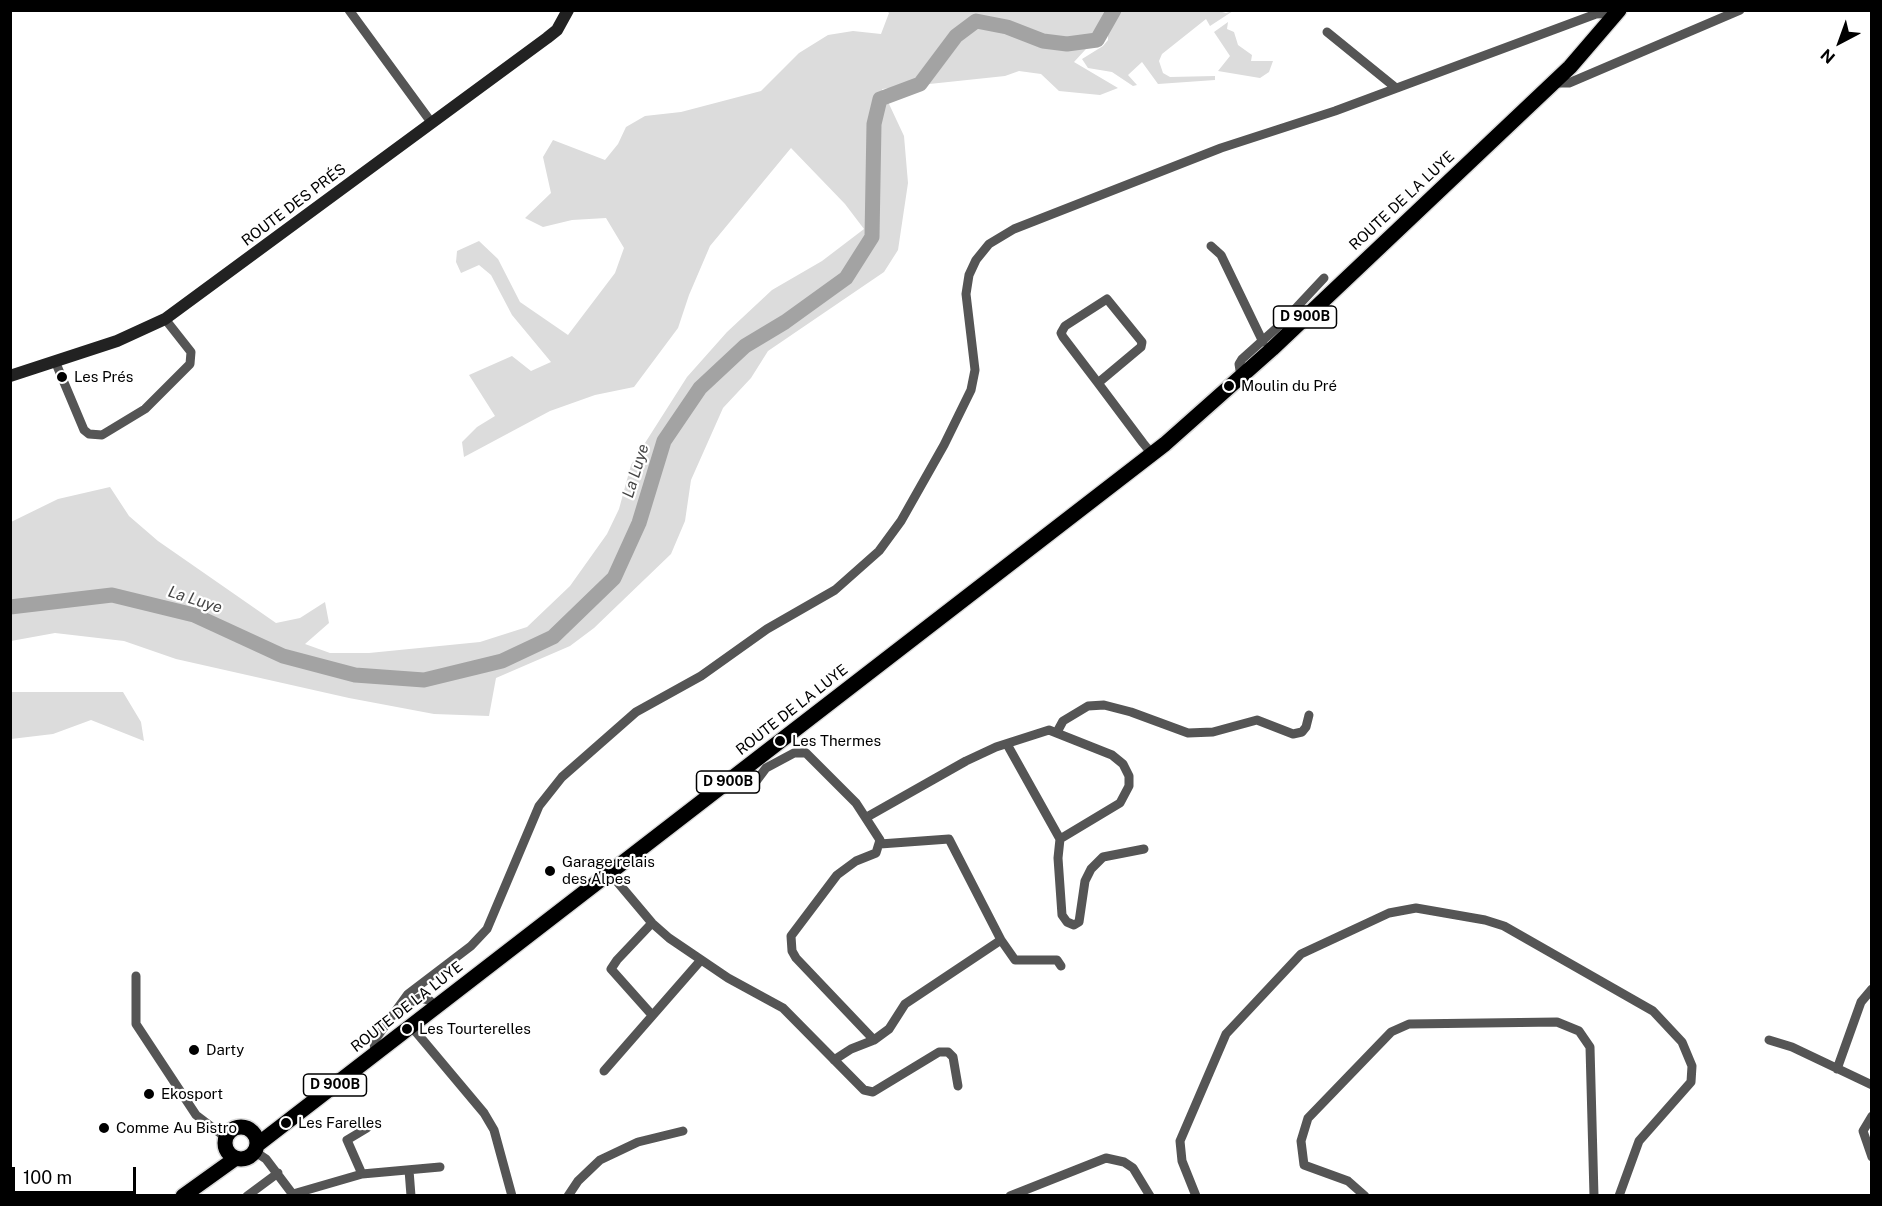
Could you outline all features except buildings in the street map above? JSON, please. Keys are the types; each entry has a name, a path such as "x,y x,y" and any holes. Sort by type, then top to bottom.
{"main road":[{"name":"ROUTE DE LA LUYE","path":"256,1148 295,1114 375,1055 1081,508 1203,409 1553,83 1597,38 1618,12"},
{"name":"ROUTE DE LA LUYE","path":"249,1130 265,1128 295,1114"},
{"path":"184,1195 207,1177 228,1148 238,1128 249,1130 257,1138 256,1148 245,1157 228,1148"}],"street":[{"path":"349,10 431,122"},
{"name":"ROUTE DES PRÉS","path":"10,376 117,341 165,319 547,38 557,30 568,10"},
{"path":"1553,83 1569,83 1740,10"},
{"path":"375,1055 374,1041 408,994 471,946 487,929 539,807 562,777 636,712 701,676 767,629 835,590 879,551 901,521 944,445 971,390 975,370 966,294 972,268 989,244 1014,230 1221,148 1396,88 1596,14 1618,12"},
{"path":"1327,32 1396,88"},
{"path":"1211,246 1221,255 1263,342"},
{"path":"1241,376 1239,364 1324,278"},
{"path":"1098,383 1141,347 1142,342 1107,299 1062,329 1063,337 1149,451"},
{"path":"55,361 84,430 89,434 102,435 145,409 190,364 191,352 165,319"},
{"path":"1057,732 1063,721 1088,706 1104,705 1131,712 1188,733 1213,732 1257,720 1293,734 1302,732 1306,727 1309,714"},
{"path":"867,817 966,761 996,747 1008,746 1050,730 1112,755 1123,764 1129,776 1129,786 1120,803 1060,839"},
{"path":"1008,746 1060,839 1058,858 1062,915 1067,922 1074,925 1079,922 1085,881 1091,868 1103,857 1144,849"},
{"path":"731,780 740,788 751,787 766,768 800,751 811,757 867,817 880,844 876,853 856,861 837,875 791,936 792,951 796,958 874,1040"},
{"path":"880,844 949,839 1001,940 1015,960 1057,960 1061,966"},
{"path":"609,872 652,923 701,960 783,1008 864,1090 873,1092 939,1052 948,1052 953,1058 958,1086"},
{"path":"1196,1196 1182,1161 1180,1141 1226,1034 1301,954 1389,913 1416,908 1485,920 1504,926 1653,1011 1686,1047 1692,1066 1691,1082 1639,1141 1618,1196"},
{"path":"652,923 616,960 612,969 652,1015"},
{"path":"834,1060 851,1049 874,1040 889,1029 905,1004 1001,940"},
{"path":"603,1071 701,960"},
{"path":"136,976 136,1024 196,1115 228,1148"},
{"path":"1837,1068 1861,1002 1872,989"},
{"path":"397,1008 420,998 429,1000 436,1007"},
{"path":"1365,1196 1348,1181 1304,1165 1301,1141 1308,1118 1391,1032 1409,1023 1557,1022 1579,1031 1590,1047 1594,1196"},
{"path":"411,1026 484,1113 494,1130 512,1196"},
{"path":"1769,1040 1792,1047 1872,1085"},
{"path":"1872,1116 1863,1131 1872,1157"},
{"path":"362,1174 347,1140 367,1128"},
{"path":"568,1196 578,1181 600,1160 638,1143 683,1131"},
{"path":"256,1148 294,1195 362,1174 440,1167"},
{"path":"1011,1196 1096,1159 1106,1158 1116,1159 1133,1168 1150,1196"},
{"path":"410,1170 411,1196"},
{"path":"247,1196 278,1173"}],"shaded area":[{"path":"1214,10 1226,13 1233,11 1210,26 1206,19 1162,54 1159,61 1163,73 1170,77 1215,76 1215,80 1158,84 1142,62 1128,75 1137,85 1133,86 1112,72 1088,68 1082,59 1103,46 1108,40 1108,25 1074,62 1118,88 1100,95 1059,91 1041,74 1019,71 1005,76 882,89 904,136 908,183 898,250 884,272 768,351 751,378 723,408 691,480 685,521 671,554 594,628 570,646 496,678 489,716 434,714 349,698 176,659 124,641 55,633 11,641 11,522 58,499 110,487 129,516 158,541 276,623 300,618 325,602 329,623 305,644 330,653 369,653 480,642 527,627 570,586 607,534 619,509 631,465 687,377 727,332 772,290 822,261 864,229 845,204 791,148 710,246 678,328 634,387 595,395 550,411 464,457 462,442 477,427 495,416 469,375 512,356 531,371 551,362 512,315 491,275 479,265 461,273 456,262 457,251 479,241 498,259 520,302 568,335 615,273 624,248 606,218 572,220 543,227 525,218 551,193 543,157 553,140 605,160 618,144 626,127 645,116 681,112 761,91 799,53 828,35 853,31 881,34 889,13 887,11"},
{"path":"1228,22 1227,29 1234,32 1238,45 1252,55 1251,61 1273,61 1269,72 1260,78 1218,71 1230,56 1214,32"},
{"path":"10,692 123,692 141,722 144,741 91,720 53,734 11,739"}],"waterway":[{"name":"La Luye","path":"10,607 112,595 194,615 283,656 355,675 424,680 502,661 553,637 614,578 639,523 664,441 700,388 745,346 785,322 846,278 872,237 874,124 880,99 920,84 956,36 976,21 1007,27 1043,41 1067,44 1097,40 1114,10"}],"place":[{"name":"Les Prés","path":"62,377"},
{"name":"Moulin du Pré","path":"1229,386"},
{"name":"Les Thermes","path":"780,741"},
{"name":"Garage relais des Alpes","path":"550,871"},
{"name":"Les Tourterelles","path":"407,1029"},
{"name":"Darty","path":"194,1050"},
{"name":"Ekosport","path":"149,1094"},
{"name":"Les Farelles","path":"286,1123"},
{"name":"Comme Au Bistro","path":"104,1128"}]}
